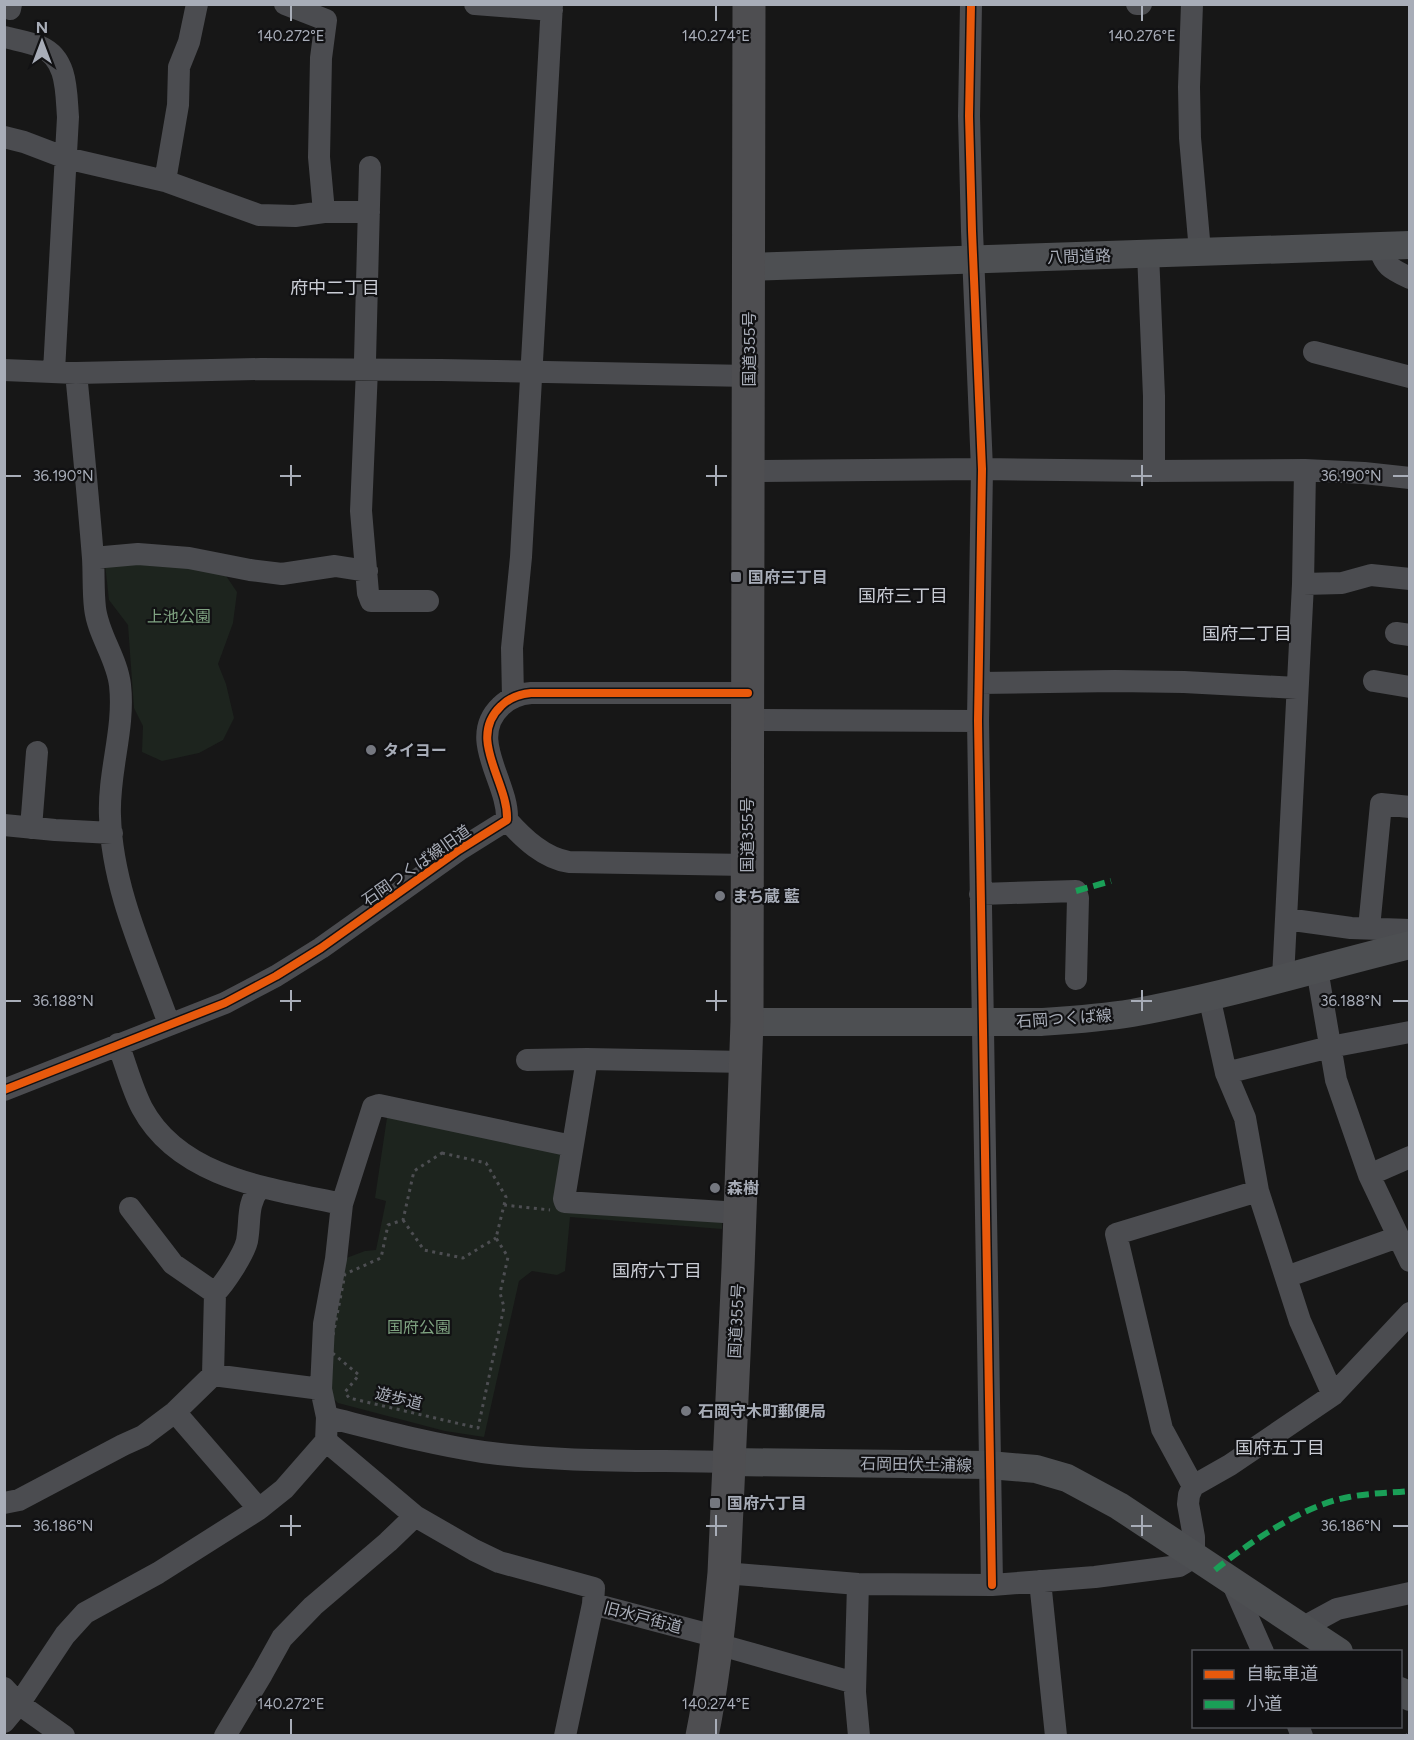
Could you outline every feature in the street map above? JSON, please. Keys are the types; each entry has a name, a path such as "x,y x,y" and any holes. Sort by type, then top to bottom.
{"highway":[{"name":"国道355号","path":"702,1736 718,1640 724,1573 746,1062 749,4"}],"main road":[{"name":"八間道路","path":"749,267 1200,250 1410,245"},
{"name":"石岡つくば線","path":"747,1022 1041,1022 1085,1019 1132,1013 1209,996 1410,945"},
{"name":"石岡田伏土浦線","path":"730,1462 989,1465 1036,1469 1067,1478 1119,1506 1336,1650"}],"street":[{"path":"165,181 178,105 178,67 189,42 197,4"},
{"path":"285,4 326,20 321,58 319,157 324,212"},
{"path":"475,4 552,7 521,557 512,648 513,698"},
{"path":"971,4 969,116 982,469 978,720 992,1585"},
{"path":"1192,4 1190,138 1200,250"},
{"path":"4,37 42,48 56,59 65,77 68,117 65,372 93,558 95,609 100,631 115,665 120,684 120,712 110,803 112,833 123,898 169,1024"},
{"path":"4,137 66,158 165,181 259,215 295,216 324,212 369,212"},
{"path":"370,167 365,360 367,369 361,511 368,593 371,601 428,601"},
{"path":"1379,246 1386,265 1410,278"},
{"path":"1148,253 1154,396 1154,471"},
{"path":"1314,352 1410,377"},
{"path":"4,370 65,372 367,369 749,376"},
{"path":"1283,978 1303,584 1305,470"},
{"path":"749,471 1305,470 1410,478"},
{"path":"93,558 138,554 189,558 282,574 335,567 367,571"},
{"path":"1303,584 1342,583 1371,575 1410,579"},
{"path":"979,683 1127,681 1297,688"},
{"path":"1374,681 1410,687"},
{"path":"747,865 555,860 523,838 507,820 508,810 492,762 487,733 492,717 504,703 531,693 978,720"},
{"path":"31,828 37,752"},
{"path":"1369,928 1381,804 1410,807"},
{"name":"石岡つくば線旧道","path":"4,1090 225,1003 276,976 321,948 459,850 507,820"},
{"path":"4,825 112,833"},
{"path":"980,894 1076,891 1078,898 1076,979"},
{"path":"1286,920 1410,930"},
{"path":"1317,969 1336,1080 1369,1174 1410,1261"},
{"path":"1209,996 1226,1073 1245,1118 1258,1191 1300,1321 1333,1395"},
{"path":"1226,1073 1330,1047 1410,1032"},
{"path":"118,1044 142,1109 164,1137 190,1158 232,1179 342,1204"},
{"path":"586,1059 565,1202 740,1213"},
{"path":"527,1060 746,1062"},
{"path":"4,1722 12,1696 84,1613 158,1573 259,1509 284,1489 326,1441 327,1417 321,1389 324,1324 336,1259 342,1204 370,1110 376,1105 572,1146"},
{"path":"1369,1174 1410,1157"},
{"path":"4,1503 19,1500 143,1436 175,1412 213,1375 215,1293 222,1286 246,1244 251,1199 260,1187"},
{"path":"1193,1486 1162,1429 1116,1234 1258,1191"},
{"path":"130,1208 173,1264 215,1293"},
{"path":"1286,1277 1398,1237"},
{"path":"724,1573 858,1584 992,1585 1095,1577 1179,1566 1194,1557 1194,1537 1188,1504 1193,1486 1230,1465 1333,1395 1410,1313"},
{"path":"213,1375 321,1389"},
{"path":"175,1412 259,1509"},
{"path":"327,1417 431,1443 484,1452 602,1461 730,1462"},
{"path":"326,1441 415,1516 499,1562 594,1588 593,1604"},
{"path":"225,1736 282,1638 302,1616 415,1516"},
{"path":"1040,1581 1056,1736"},
{"path":"1232,1582 1262,1650"},
{"path":"858,1584 855,1683 859,1736"},
{"path":"1302,1628 1337,1609 1410,1593"},
{"name":"旧水戸街道","path":"565,1736 593,1604 855,1683"},
{"path":"241,1736 299,1627 302,1616"},
{"path":"12,1696 64,1736"}],"path":[{"path":"442,1153 486,1163 506,1197 496,1238 463,1258 424,1250 403,1220 414,1171 442,1153"},
{"path":"1405,1736 1410,1733"}],"green space":[{"name":"上池公園","path":"148,561 222,570 237,592 233,623 218,664 226,684 234,718 223,740 199,753 162,761 142,752 143,726 134,708 128,625 109,600 105,564"},
{"name":"国府公園","path":"388,1111 562,1147 559,1189 722,1218 722,1229 570,1217 565,1271 557,1275 532,1271 519,1281 484,1437 445,1431 338,1403 327,1392 341,1260 365,1251 376,1250 386,1201 375,1198"}],"marked path":[{"path":"1076,891 1111,881"},
{"path":"1215,1570 1278,1526 1314,1508 1332,1501 1357,1496 1410,1491"}],"cycle path":[{"path":"971,4 969,116 982,469 978,721 992,1585"},
{"path":"4,1090 225,1003 276,976 321,948 459,850 507,820 506,806 488,747 487,732 491,719 501,706 511,699 531,693 748,693"}],"place":[{"name":"国府三丁目","path":"736,577"},
{"name":"タイヨー","path":"371,750"},
{"name":"まち蔵 藍","path":"720,896"},
{"name":"森樹","path":"715,1188"},
{"name":"石岡守木町郵便局","path":"686,1411"},
{"name":"国府六丁目","path":"715,1503"}],"district":[{"name":"府中二丁目","path":"335,288"},
{"name":"国府三丁目","path":"903,596"},
{"name":"国府二丁目","path":"1247,634"},
{"name":"国府六丁目","path":"657,1271"},
{"name":"国府五丁目","path":"1280,1448"}]}
